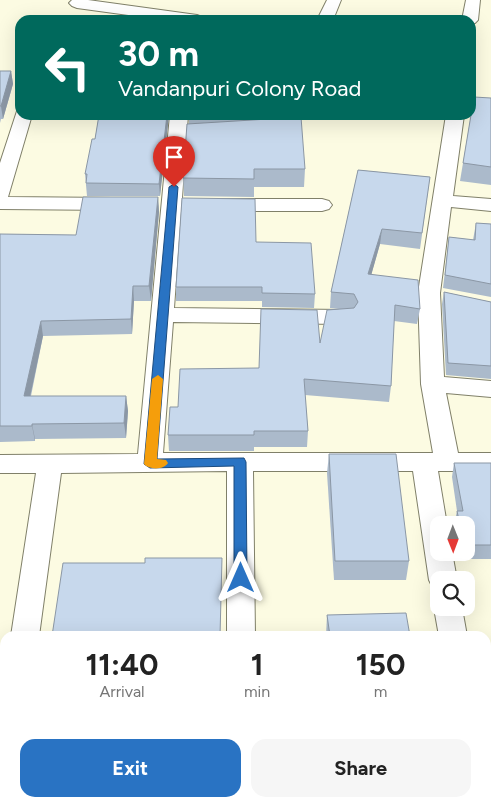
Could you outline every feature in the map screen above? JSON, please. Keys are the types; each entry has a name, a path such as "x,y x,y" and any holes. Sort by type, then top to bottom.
{"street":[{"path":"327,15 334,0"},
{"path":"471,15 473,0"},
{"path":"79,2 196,15"},
{"path":"0,195 22,120"},
{"path":"442,571 435,463 433,384 442,201 454,120"},
{"path":"150,464 171,204 185,128"},
{"path":"442,201 491,205"},
{"path":"0,203 322,205"},
{"path":"163,316 344,316"},
{"path":"433,384 491,389"},
{"path":"240,462 241,631"},
{"path":"0,464 491,462"},
{"path":"26,631 50,464"},
{"path":"449,616 452,631"}],"building":[{"path":"0,71 11,71 1,106 0,106"},
{"path":"476,97 491,98 491,167 463,163 470,120 476,120"},
{"path":"98,120 166,120 159,184 86,183 87,174 85,174 92,139 95,139"},
{"path":"252,120 301,120 305,169 254,169 254,179 183,178 187,124"},
{"path":"358,170 430,177 422,233 382,229 368,274 418,280 420,309 395,305 391,386 304,379 308,431 254,431 254,435 168,435 170,407 178,407 180,369 259,368 261,309 317,310 320,343 327,310 354,308 358,302 354,294 331,292"},
{"path":"83,197 158,197 149,286 133,286 131,319 41,321 24,396 126,396 124,423 0,426 0,234 76,235"},
{"path":"182,198 255,199 256,242 311,243 315,294 262,293 262,287 176,287"},
{"path":"476,223 491,224 491,284 445,275 449,237 475,240"},
{"path":"444,292 491,302 491,366 448,363"},
{"path":"329,454 396,454 409,561 335,561"},
{"path":"454,463 491,463 491,545 475,545 475,516 458,516 457,511 463,511"},
{"path":"145,558 222,558 220,631 53,631 63,563 145,563"},
{"path":"406,613 409,631 329,631 327,615"}],"slow traffic":[{"path":"158,379 150,464 162,463"}],"route":[{"path":"174,187 150,464 240,462 241,578"}]}
